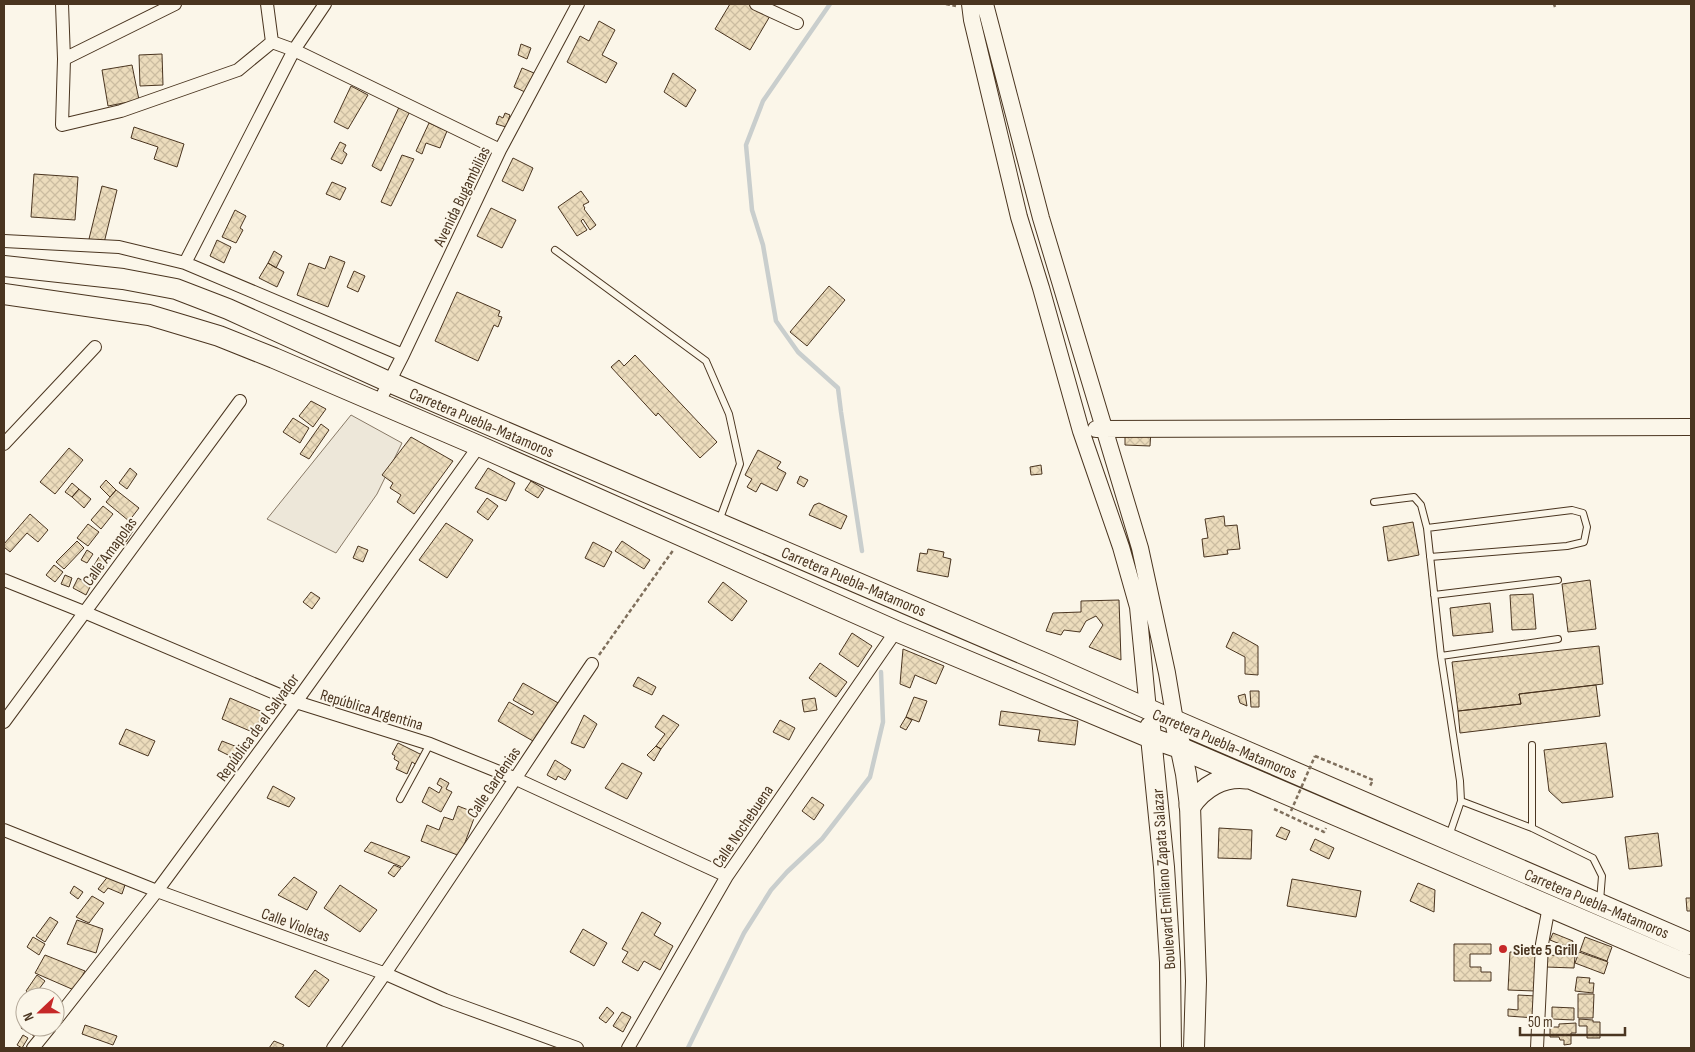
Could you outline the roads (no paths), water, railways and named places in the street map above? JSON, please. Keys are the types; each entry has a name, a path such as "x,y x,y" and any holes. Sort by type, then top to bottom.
{"highway":[{"name":"Carretera Puebla-Matamoros","path":"1175,722 1691,944"},
{"name":"Carretera Puebla-Matamoros","path":"1180,748 1691,967"},
{"path":"1190,813 1200,793 1214,783 1232,778 1251,778"}],"main road":[{"name":"Carretera Puebla-Matamoros","path":"4,266 123,279 176,289 228,309 388,382 1049,665 1175,722"},
{"name":"Carretera Puebla-Matamoros","path":"4,294 157,318 219,336 479,446 896,631 1151,738 1180,748"},
{"name":"Boulevard Emiliano Zapata Salazar","path":"1148,710 1170,962 1171,1048"},
{"name":"Boulevard Emiliano Zapata Salazar","path":"1175,722 1186,774 1190,813 1196,981 1194,1048"},
{"path":"1159,823 1190,813"}],"street":[{"path":"62,4 64,59 62,125 121,111 238,70 272,42"},
{"path":"64,59 173,4"},
{"path":"267,4 272,42"},
{"path":"185,263 294,50 325,4"},
{"name":"Avenida Bugambilias","path":"378,404 500,150 578,4"},
{"path":"756,4 780,8 797,24"},
{"path":"970,4 972,20 1019,217 1081,430 1121,547 1138,607 1148,710"},
{"path":"985,4 1041,218 1140,548 1175,722"},
{"path":"272,42 294,50 500,150"},
{"path":"4,241 119,247 185,263 403,355"},
{"path":"4,444 95,347"},
{"name":"Calle Amapolas","path":"4,722 240,401"},
{"path":"1081,430 1105,428 1691,426"},
{"name":"República de el Salvador","path":"65,1008 157,891 296,702 479,446"},
{"name":"República Argentina","path":"4,580 296,702 430,744 514,778 727,876"},
{"name":"Calle Nochebuena","path":"628,1048 727,876 896,631"},
{"path":"1141,645 1160,641"},
{"name":"Calle Gardenias","path":"333,1048 386,974 514,778 592,664"},
{"name":"Calle Violetas","path":"4,830 157,891 386,974 445,1000 577,1048"},
{"path":"1537,1048 1542,944 1549,906"},
{"path":"34,1048 42,1037"}],"lane":[{"path":"555,250 706,361 729,414 740,464 719,523"},
{"path":"1374,502 1414,498 1421,505 1430,557 1441,656 1461,801 1448,838"},
{"path":"1426,528 1572,510 1582,513 1587,527 1584,542 1566,546 1430,557"},
{"path":"1434,595 1558,580"},
{"path":"1441,656 1558,639"},
{"path":"400,798 430,744"},
{"path":"1532,745 1532,828"},
{"path":"1461,801 1532,828 1593,858 1602,876 1600,905"}],"waterway":[{"path":"830,4 763,101 746,145 752,210 763,245 776,321 798,352 838,388 862,551"},
{"path":"688,1048 744,933 771,890 822,839 870,777 883,722 881,672"}],"place":[{"name":"Siete 5 Grill","path":"1503,949"}]}
